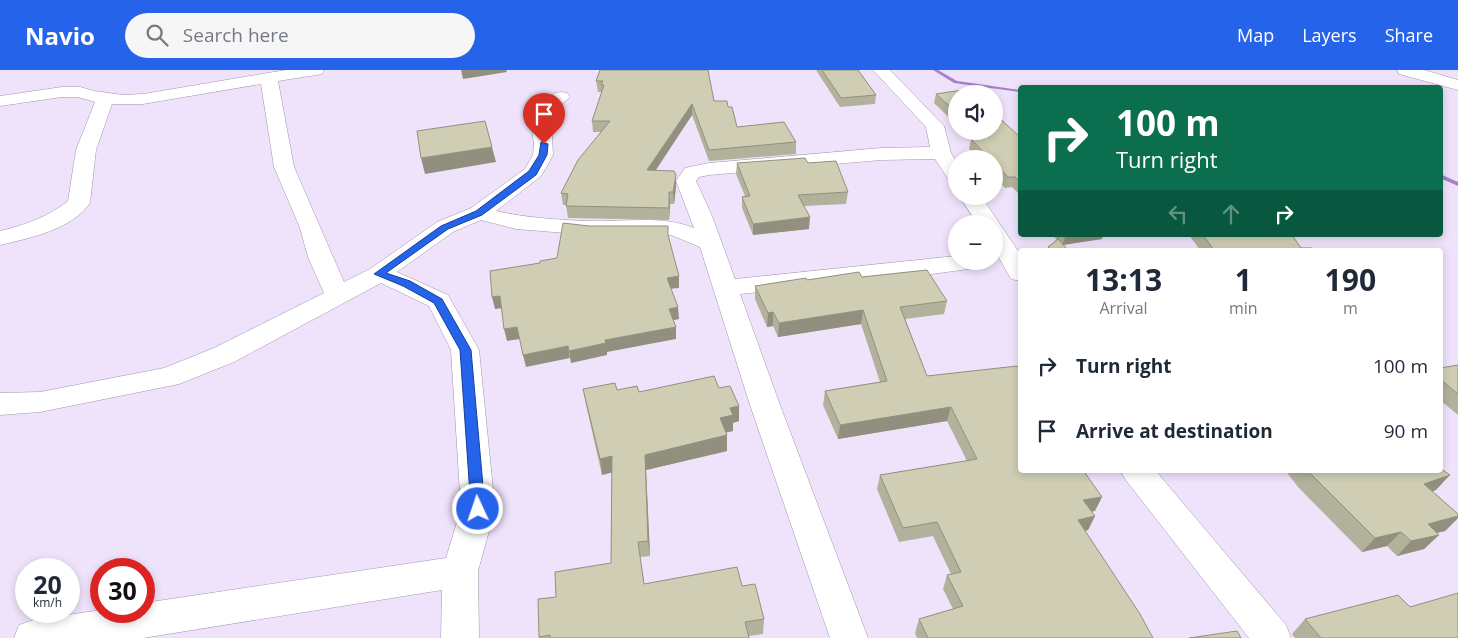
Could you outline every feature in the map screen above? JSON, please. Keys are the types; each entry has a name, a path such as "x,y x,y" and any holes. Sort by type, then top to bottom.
{"street":[{"path":"0,101 62,92 80,92 123,100 142,99 316,70"},
{"path":"881,70 935,126 941,153 948,164"},
{"path":"1405,70 1458,85"},
{"path":"268,79 284,167 311,228 320,257 338,295"},
{"path":"0,404 40,402 169,377 224,355 379,274 445,228 479,213 533,173 543,155 542,116 546,108 561,97"},
{"path":"0,238 24,233 62,217 78,203 86,150 106,98"},
{"path":"848,638 724,288 701,216 686,181 692,172 709,169 881,154 941,153"},
{"path":"479,213 525,223 591,228 674,228 701,216"},
{"path":"674,228 710,244"},
{"path":"1003,252 1008,264"},
{"path":"724,288 948,265"},
{"path":"379,274 406,284 438,301 465,350 478,509 460,571 460,638"},
{"path":"1138,473 1272,638"},
{"path":"33,638 460,571"}],"building":[{"path":"600,70 708,70 714,101 727,101 728,107 732,107 737,127 784,122 796,142 709,150 692,104 647,170 674,171 676,175 673,192 669,192 669,208 566,206 568,194 561,193 578,160 610,121 592,121 604,85 601,85 603,81 596,81"},
{"path":"822,70 858,70 876,95 841,98"},
{"path":"948,92 948,105 936,94"},
{"path":"485,121 492,147 421,158 417,131"},
{"path":"1003,121 1018,135 1018,180 1015,177 1008,177 1003,172 1003,150 981,150 972,140 1003,140"},
{"path":"805,158 808,163 836,161 848,192 798,195 810,217 753,224 742,197 750,196 737,163"},
{"path":"563,223 589,226 668,226 668,235 679,276 667,278 678,307 669,309 676,327 605,340 606,343 569,351 568,346 523,355 517,327 504,329 500,296 492,297 490,271 540,263 540,261 557,258"},
{"path":"1204,237 1293,237 1301,248 1213,248"},
{"path":"1058,239 1066,248 1049,248"},
{"path":"927,270 947,301 900,307 927,376 1017,366 1018,473 1085,473 1102,497 1083,500 1095,516 1078,520 1140,614 1153,638 928,638 919,619 963,606 947,575 961,572 937,522 903,528 880,475 977,459 951,407 840,425 825,391 887,381 863,310 779,323 773,312 768,313 755,286 859,272 862,277"},
{"path":"1458,365 1458,394 1443,382 1443,368"},
{"path":"714,376 719,388 730,386 739,406 730,408 733,415 720,418 727,435 645,455 648,541 638,542 644,584 737,567 742,586 755,584 764,619 745,622 749,638 550,638 550,635 539,637 538,599 556,597 555,572 611,563 612,456 600,459 583,389 615,383 617,390 637,386 639,392"},
{"path":"1443,470 1450,475 1424,484 1458,514 1458,516 1428,524 1439,535 1411,541 1401,532 1375,538 1310,473 1443,473"},
{"path":"1458,593 1458,638 1321,638 1305,619 1398,595 1410,607"},
{"path":"1237,631 1241,638 1189,638"}],"waterway":[{"path":"935,70 956,82 1018,91"},
{"path":"1443,177 1458,184"}],"route":[{"path":"478,509 474,437 465,350 438,301 406,284 379,274 445,228 479,213 533,173 543,155 544,144"}]}
